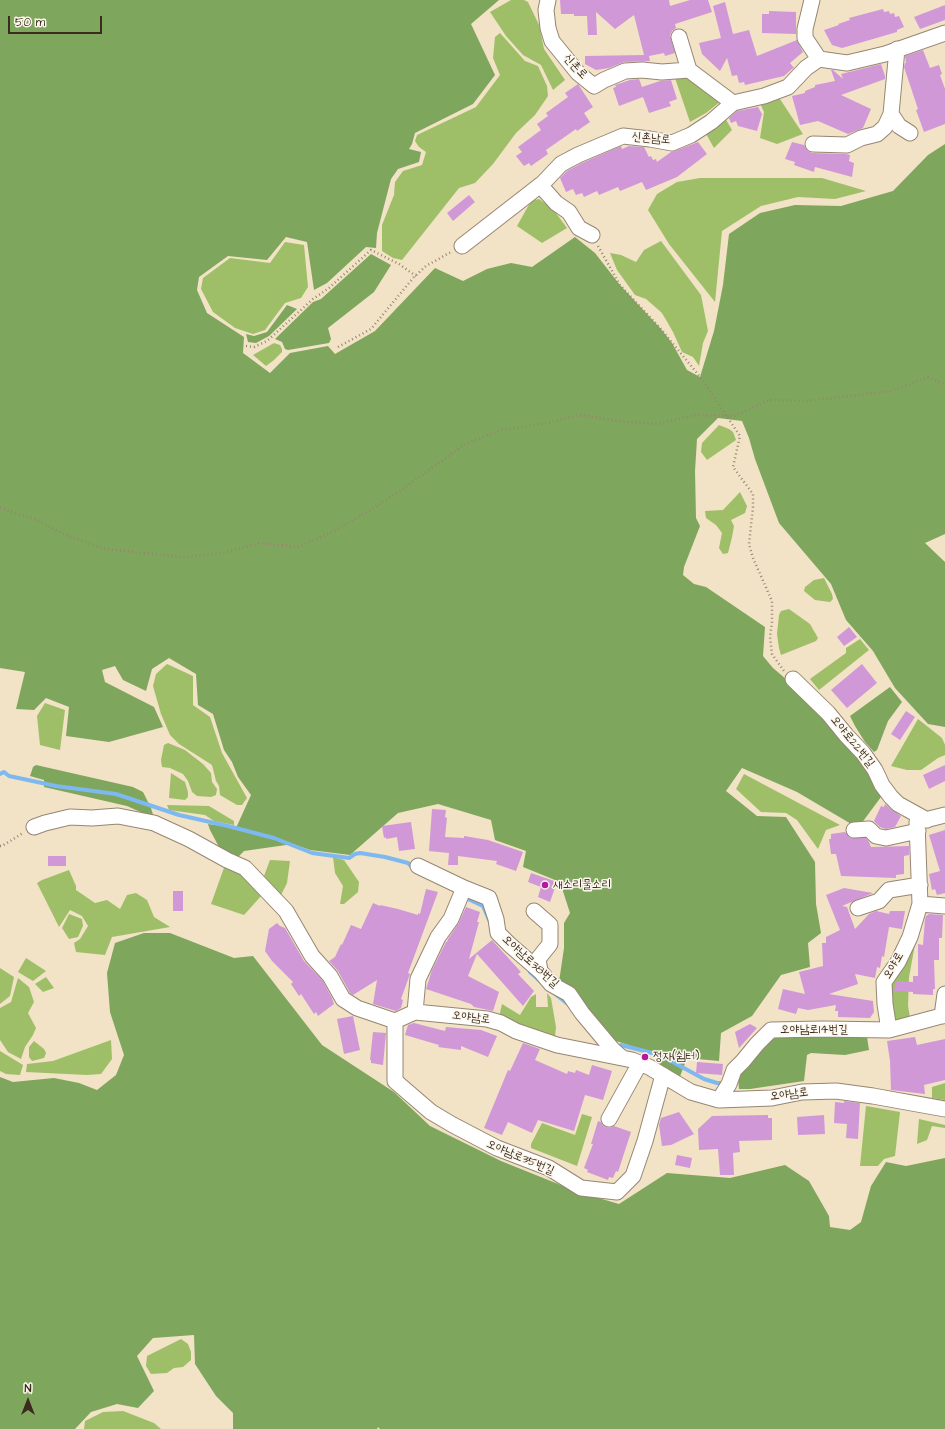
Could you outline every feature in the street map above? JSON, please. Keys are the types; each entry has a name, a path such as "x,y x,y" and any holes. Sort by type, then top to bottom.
{"street":[{"name":"신촌로","path":"548,0 546,10 548,28 552,41 578,73 594,86 625,71 642,70 662,72 688,70"},
{"path":"812,0 805,29 805,38 819,59 847,63 885,54 945,33"},
{"path":"679,37 688,70 733,103"},
{"path":"814,144 847,145 861,138 877,134 885,127 891,114 897,50"},
{"name":"신촌남로","path":"462,246 543,183 560,164 623,136 650,138 672,142 691,135 711,122 733,103 764,96 788,87 806,68 819,59"},
{"path":"891,114 899,126 910,133"},
{"path":"540,185 568,212 579,228 592,235"},
{"name":"오야로22번길","path":"793,679 823,708 863,753 891,797 922,826"},
{"path":"854,830 869,829 876,836 886,838 922,826 945,815"},
{"path":"34,827 44,823 70,818 118,816 154,823 245,868 286,911 312,956 330,976 343,999 358,1008 395,1021"},
{"name":"오야로","path":"889,1030 885,1004 884,982 898,962 910,936 920,904 922,826"},
{"name":"오야남로38번길","path":"418,866 489,898 496,919 498,933 510,946 540,970 551,984 569,994 582,1013 613,1050 621,1057"},
{"path":"858,908 879,901 889,890 920,885"},
{"path":"415,1012 418,979 438,937 451,919 464,888"},
{"path":"920,904 945,906"},
{"path":"534,911 550,926 550,944 538,960 540,970"},
{"name":"오야남로14번길","path":"719,1100 729,1084 734,1070 771,1030 889,1030 944,1016 945,994"},
{"name":"오야남로","path":"395,1021 415,1012 487,1019 557,1045 632,1060 663,1075 691,1092 719,1100 772,1098 802,1092 836,1091 910,1102 945,1109"},
{"name":"오야남로35번길","path":"395,1021 395,1081 431,1112 453,1125 497,1148 549,1168 581,1188 617,1192 634,1176 663,1075"},
{"path":"609,1119 640,1063"}],"path":[{"path":"592,235 620,285 661,330 701,378 740,436 733,467 753,494 749,544 753,558 772,601 770,637 772,654 781,668 793,679"},
{"path":"338,347 371,329 426,266 462,246"},
{"path":"246,346 254,347 267,341 313,299 329,288 371,250 399,264 416,276"},
{"path":"0,508 34,519 68,536 105,549 182,557 223,553 260,543 298,547 334,531 367,512 400,491 466,444 501,430 541,424 581,415 619,421 658,424 695,415 734,416 769,400 808,401 891,391 928,377 945,385"},
{"path":"0,846 34,827"}],"green space":[{"path":"0,0 499,0 471,24 495,75 473,104 415,133 409,149 421,152 419,162 398,169 391,179 377,233 376,248 366,247 327,283 314,290 307,242 286,237 267,260 228,256 199,277 197,290 207,313 244,337 243,353 270,373 290,353 328,346 335,354 375,331 435,268 463,281 487,269 511,263 532,267 575,237 595,253 620,285 661,329 672,343 687,370 700,377 714,331 723,285 729,234 760,213 795,205 841,206 893,191 928,155 945,144 945,534 925,543 945,562 945,727 928,724 895,688 873,651 846,620 831,584 779,523 742,421 718,418 697,439 695,471 696,518 700,526 684,567 683,575 694,584 706,587 765,627 763,656 773,668 822,710 859,758 881,797 858,828 797,792 742,768 726,791 757,816 786,817 815,862 816,904 821,933 808,943 810,967 781,975 752,1016 721,1033 719,1061 687,1058 679,1079 660,1065 656,1056 641,1049 616,1041 595,1023 559,982 564,948 564,923 570,913 560,882 523,867 526,851 495,840 491,820 438,804 398,813 350,855 310,850 293,844 244,851 237,858 219,847 208,824 236,828 251,795 238,777 232,762 224,750 213,714 198,705 196,674 169,658 152,669 146,691 123,680 115,666 102,670 105,682 154,707 163,727 109,742 66,736 69,707 46,698 34,710 16,709 25,672 0,668"},
{"path":"511,0 524,0 528,2 539,25 544,49 565,80 553,90 541,65 523,55 506,36 490,12"},
{"path":"500,33 525,61 538,66 547,86 548,96 535,115 516,133 493,164 475,183 459,188 402,260 393,258 382,251 382,225 394,195 395,182 403,171 422,165 426,152 419,147 415,141 417,135 476,107 500,75 493,58 495,37"},
{"path":"688,76 720,102 706,113 690,122 675,78"},
{"path":"778,96 803,134 777,144 760,138 764,112 759,101"},
{"path":"725,118 732,130 714,148 705,132"},
{"path":"700,178 822,178 866,191 835,199 798,197 761,206 722,231 715,302 669,244 648,210 657,194 677,182"},
{"path":"539,199 553,209 567,228 542,243 517,226 531,201"},
{"path":"661,241 701,295 708,331 703,343 699,366 693,357 682,352 662,313 646,299 635,295 617,270 610,253 621,255 636,262 644,250"},
{"path":"285,242 304,245 308,287 301,298 285,303 265,330 253,334 235,328 213,312 201,289 203,278 230,258 270,263"},
{"path":"371,254 391,265 374,292 328,328 331,339 329,343 288,350 285,349 282,342 275,339 313,302 321,299"},
{"path":"287,305 297,309 269,336 256,343 248,342 246,334 254,336 267,332"},
{"path":"274,343 280,345 282,352 266,366 253,355"},
{"path":"719,425 733,432 736,440 707,460 701,452 702,443"},
{"path":"740,492 747,506 745,513 731,520 734,526 732,537 728,553 723,554 719,548 722,533 716,525 706,518 705,511 723,510"},
{"path":"824,578 832,594 833,599 830,602 815,600 804,591 805,587 814,580"},
{"path":"789,609 810,624 818,638 816,641 781,655 777,634 779,615 781,611"},
{"path":"860,639 869,650 819,690 810,679 846,653 846,648"},
{"path":"167,664 193,676 193,705 210,717 222,753 247,798 242,805 237,805 220,795 219,786 216,781 212,765 179,744 170,735 161,714 153,686 156,674"},
{"path":"890,687 902,702 888,721 877,750 874,752 865,742 850,716"},
{"path":"45,703 65,710 60,750 40,745 37,716"},
{"path":"918,719 942,738 945,745 945,755 921,770 907,770 891,766"},
{"path":"168,743 185,750 203,764 211,773 212,782 217,789 216,795 211,797 197,796 192,792 188,781 183,774 170,768 162,767 161,760 164,745"},
{"path":"36,765 133,787 143,792 154,818 127,806 44,787 44,780 30,776 33,767"},
{"path":"171,773 185,782 188,797 185,800 169,798"},
{"path":"744,774 840,825 826,830 818,849 797,820 786,813 761,812 736,789"},
{"path":"167,805 209,806 234,821 234,825 214,821 205,815 169,810"},
{"path":"333,857 344,860 359,882 358,892 344,904 340,904 343,886 335,873"},
{"path":"270,860 290,861 287,883 281,895 264,876"},
{"path":"225,865 253,883 262,895 244,915 211,904"},
{"path":"69,870 76,886 76,890 95,903 107,900 120,909 127,895 136,893 147,900 154,917 170,927 112,937 105,955 76,952 74,943 80,939 88,926 82,916 70,910 59,927 37,883"},
{"path":"69,914 82,919 83,926 78,937 69,939 62,928"},
{"path":"144,933 170,933 234,958 253,956 322,1045 394,1092 430,1126 501,1161 578,1192 619,1204 667,1173 730,1178 785,1165 809,1181 829,1216 830,1227 850,1230 861,1222 871,1186 886,1162 906,1166 945,1158 945,1429 380,1429 378,1427 377,1429 233,1429 233,1413 216,1396 195,1364 194,1335 153,1338 137,1356 154,1391 138,1408 117,1404 91,1412 75,1429 0,1429 0,1077 13,1082 54,1078 79,1083 97,1090 116,1075 124,1055 110,1012 107,973 115,943"},
{"path":"916,939 909,977 908,1006 910,1017 896,1021 888,986"},
{"path":"26,958 46,971 33,981 18,972"},
{"path":"0,968 14,977 10,996 0,1004"},
{"path":"46,977 54,988 43,992 35,984"},
{"path":"18,978 29,987 34,1002 28,1013 36,1028 25,1047 21,1059 8,1052 0,1040 0,1008 11,1002"},
{"path":"547,993 551,998 556,1027 555,1037 499,1017 502,1004 520,1015 531,997 536,994 536,1007 548,1007"},
{"path":"780,1036 867,1037 869,1050 845,1055 811,1053 807,1055 804,1081 750,1089 739,1089 738,1078 747,1066 773,1039"},
{"path":"111,1040 112,1059 101,1074 87,1075 26,1072 27,1064 53,1061"},
{"path":"34,1041 44,1049 46,1053 44,1058 32,1061 29,1057 29,1047"},
{"path":"0,1051 23,1065 20,1075 6,1074 0,1071"},
{"path":"945,1083 945,1100 932,1098 932,1087"},
{"path":"866,1106 900,1112 895,1156 884,1159 878,1166 860,1166"},
{"path":"582,1114 592,1117 577,1166 531,1148 531,1144 542,1123 575,1135"},
{"path":"919,1119 945,1125 945,1128 932,1126 927,1140 917,1144"},
{"path":"181,1339 188,1344 191,1352 191,1360 183,1367 174,1368 167,1373 151,1374 146,1366 147,1356"},
{"path":"123,1411 154,1423 161,1429 84,1429 85,1421 103,1412"}],"building":[{"path":"560,0 669,0 670,6 690,0 708,0 712,12 675,24 676,28 670,35 675,53 665,56 664,53 649,56 650,61 624,62 609,68 596,70 585,64 585,56 644,55 634,15 615,29 596,12 597,35 588,35 587,16 561,14"},
{"path":"725,2 733,34 749,30 757,56 797,40 803,52 790,63 794,68 784,76 745,85 744,82 739,83 737,75 732,76 727,58 720,71 702,54 699,43 721,38 713,6"},
{"path":"945,5 945,20 920,29 914,17"},
{"path":"883,9 884,12 889,11 890,14 894,13 895,17 899,16 904,27 897,30 897,32 842,48 832,45 824,30 850,20 849,18"},
{"path":"769,11 796,12 796,34 762,33 762,14 769,14"},
{"path":"923,50 930,68 939,65 942,74 940,75 945,89 945,124 924,132 904,67 906,63 905,56"},
{"path":"881,64 885,79 841,95 871,109 863,128 848,134 818,121 800,125 792,96 805,93 805,91 815,87 815,85 835,81 831,70 843,79 841,74"},
{"path":"639,79 642,87 660,81 671,80 677,99 669,102 671,106 649,113 643,97 619,106 613,88 616,87 615,85 630,80"},
{"path":"578,84 593,107 584,113 590,122 577,131 576,129 546,150 548,154 531,166 529,163 524,166 516,156 522,152 518,147 541,130 537,124 548,116 546,113 568,97 565,93"},
{"path":"758,107 762,114 757,131 738,126 736,121 731,123 729,118 737,111"},
{"path":"698,142 707,154 677,177 646,190 642,182 620,191 618,187 599,195 597,191 584,197 582,193 576,195 573,189 566,192 560,178 567,171 582,163 621,146 622,149 629,146 644,147 649,157 651,156 653,160 656,159 657,162 671,152"},
{"path":"792,142 804,145 808,151 812,153 850,155 849,161 854,163 852,177 815,167 814,172 794,165 795,162 785,159"},
{"path":"469,195 475,202 453,221 447,213"},
{"path":"849,627 857,637 844,646 837,637"},
{"path":"862,664 877,683 847,708 831,690"},
{"path":"906,711 915,717 900,740 891,734"},
{"path":"945,765 945,781 929,789 923,775"},
{"path":"885,804 901,816 895,827 886,829 880,827 874,821 881,806 884,807"},
{"path":"432,809 446,810 445,817 447,818 445,837 464,838 464,836 488,840 523,852 516,871 496,864 497,861 458,856 458,865 448,865 449,853 429,851"},
{"path":"411,822 415,849 399,851 397,837 384,838 382,826"},
{"path":"945,830 945,893 937,895 935,889 932,890 929,874 940,871 929,835"},
{"path":"845,832 850,838 866,838 871,847 909,846 909,855 904,856 904,874 896,875 896,878 841,876 836,854 831,854 829,839 831,839 831,834"},
{"path":"48,856 66,856 66,866 48,866"},
{"name":"새소리물소리","path":"531,873 557,882 550,902 538,897 541,887 528,882"},
{"path":"844,888 873,893 842,906 847,907 855,929 869,914 876,911 889,914 890,911 905,911 902,929 889,927 884,957 882,956 880,968 877,967 875,978 855,974 858,984 829,994 873,1001 874,1012 870,1018 838,1017 838,1011 835,1011 836,1005 808,1010 798,1008 796,1014 778,1009 783,989 805,994 799,972 823,966 822,943 826,943 826,937 840,930 826,895"},
{"path":"426,889 438,892 408,973 410,974 401,999 403,1000 401,1008 396,1011 373,1004 377,980 353,995 350,993 338,971 329,961 335,957 351,925 361,929 373,903 418,915 418,913 420,914"},
{"path":"173,891 183,891 183,911 173,911"},
{"path":"466,907 480,912 477,922 479,922 469,959 492,940 521,972 518,974 534,991 523,1006 477,954 468,976 499,992 493,1011 474,1007 471,1004 426,989 432,970"},
{"path":"929,914 943,915 942,938 939,938 939,960 934,960 935,989 933,989 933,995 894,991 896,981 913,982 913,976 918,976 918,944 923,945 925,919"},
{"path":"277,923 285,928 304,961 323,981 332,998 334,1004 318,1016 316,1012 314,1014 301,994 299,996 291,984 293,982 272,961 265,951 269,929"},
{"path":"353,1016 360,1050 344,1054 337,1019"},
{"path":"414,1023 445,1031 446,1027 481,1030 497,1036 488,1057 461,1046 461,1050 438,1047 439,1045 405,1035 408,1025"},
{"path":"750,1024 757,1028 739,1048 735,1032"},
{"path":"373,1032 386,1033 383,1065 371,1063 370,1060"},
{"path":"915,1037 917,1045 945,1039 945,1080 924,1085 925,1094 891,1090 890,1061 887,1041"},
{"path":"523,1043 540,1049 535,1060 567,1074 568,1071 575,1073 576,1070 589,1075 592,1065 612,1071 603,1100 585,1095 574,1131 538,1120 532,1133 508,1122 502,1135 484,1128 508,1070 510,1071"},
{"path":"697,1062 723,1064 722,1075 696,1073"},
{"path":"844,1101 860,1103 858,1139 846,1138 847,1124 834,1123 835,1102 844,1103"},
{"path":"679,1112 694,1134 671,1145 662,1146 659,1125 661,1118"},
{"path":"768,1115 768,1118 772,1118 772,1140 739,1141 740,1152 733,1153 734,1175 720,1175 718,1149 699,1150 698,1129 712,1116"},
{"path":"824,1115 825,1134 798,1135 797,1117"},
{"path":"598,1121 605,1127 610,1128 614,1126 631,1132 618,1172 616,1171 613,1178 609,1177 608,1180 587,1172 588,1170 584,1168 593,1144 591,1144"},
{"path":"677,1155 692,1158 690,1168 675,1165"}],"waterway":[{"path":"0,774 4,772 9,776 56,786 116,794 179,815 274,838 312,853 349,858 360,853 408,863 414,869"},
{"path":"470,900 483,906 490,922"},
{"path":"530,972 540,981"},
{"path":"554,993 569,1005"},
{"path":"621,1045 660,1055 704,1079 722,1083"}],"place":[{"name":"새소리물소리","path":"545,885"},
{"name":"정자(쉼터)","path":"645,1057"}]}
